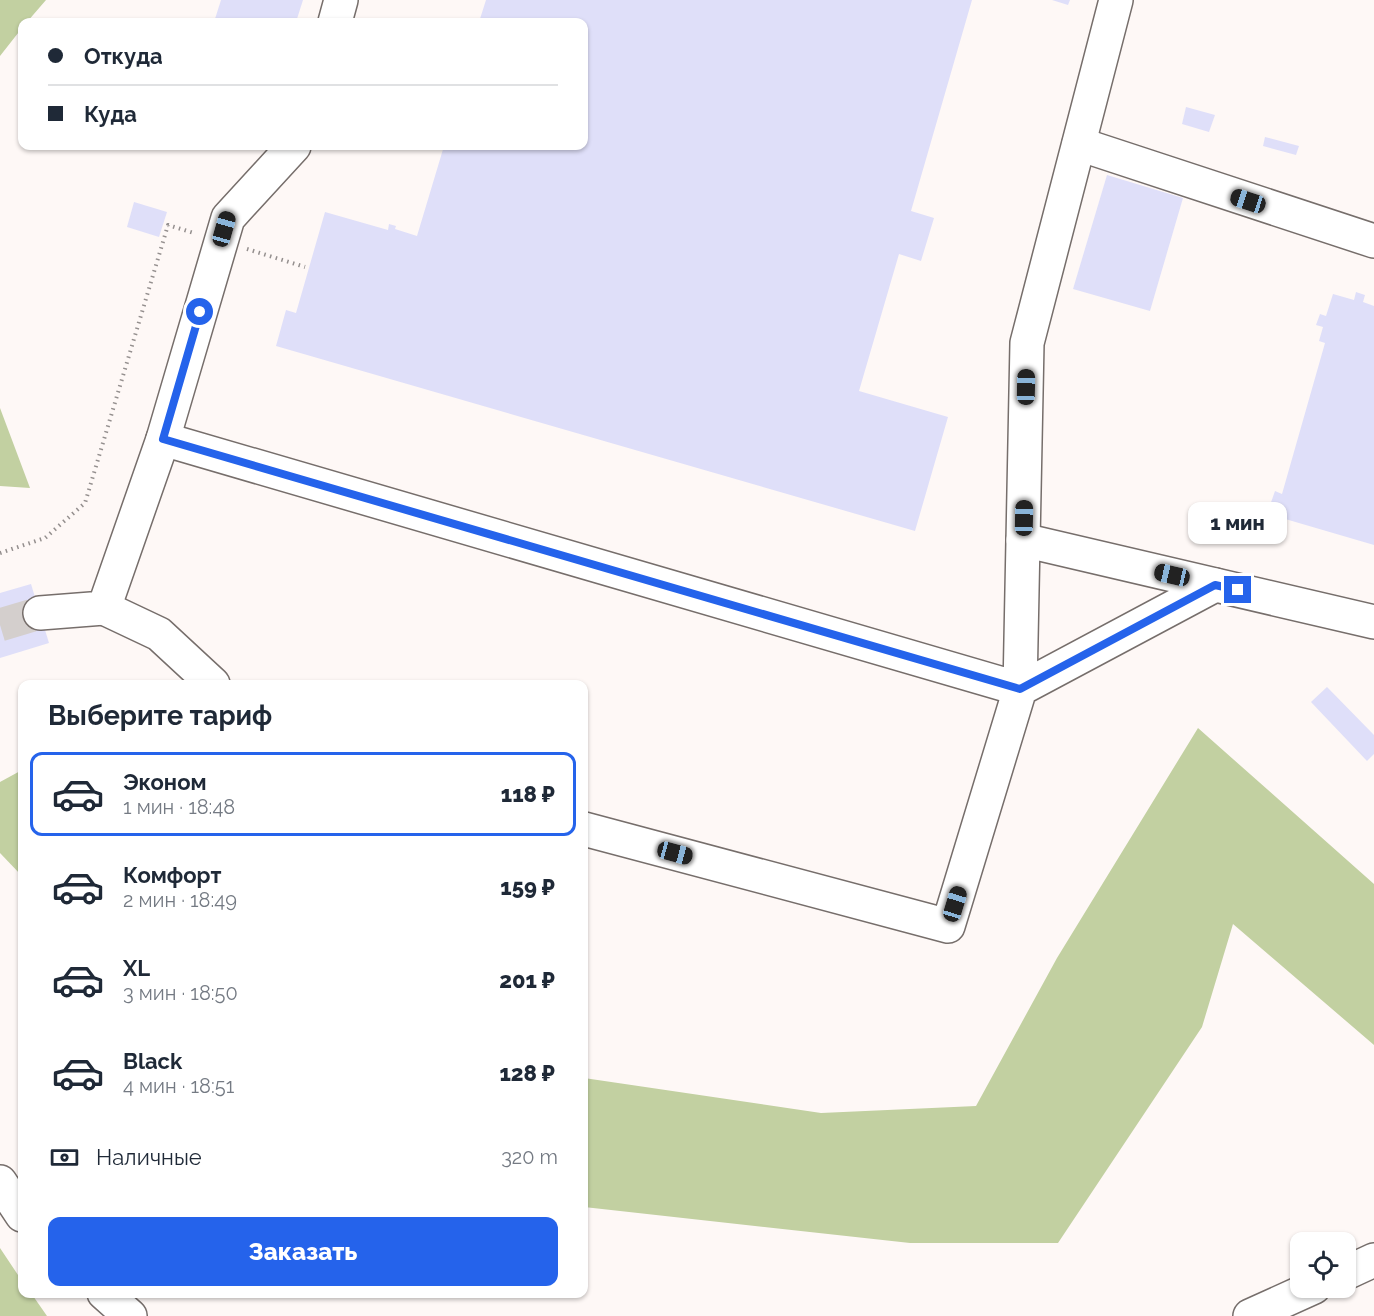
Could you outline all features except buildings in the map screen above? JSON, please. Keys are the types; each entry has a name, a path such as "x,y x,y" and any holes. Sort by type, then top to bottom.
{"lane":[{"path":"336,18 341,0"},
{"path":"588,830 948,926 1020,689 1027,343 1116,0"},
{"path":"1079,144 1374,241"},
{"path":"104,608 163,439 228,218 290,150"},
{"path":"163,439 1020,689 1215,585"},
{"path":"1023,540 1374,622"},
{"path":"40,613 104,608 159,634 209,680"},
{"path":"0,1182 18,1209"},
{"path":"1356,1268 1374,1260"},
{"path":"110,1298 130,1316"},
{"path":"1250,1316 1290,1298"}],"path":[{"path":"0,553 45,538 85,503 168,225 305,267"}],"green space":[{"path":"0,0 46,0 30,18 18,18 18,33 0,56"},
{"path":"0,408 30,488 0,486"},
{"path":"1198,728 1374,884 1374,1045 1233,924 1202,1027 1058,1243 910,1243 588,1207 588,1079 821,1113 976,1106 1057,958"},
{"path":"18,772 18,872 0,853 0,782"},
{"path":"0,1248 18,1275 18,1298 34,1298 47,1316 0,1316"}],"tunnel":[{"path":"0,625 40,613"}],"route":[{"path":"200,312 163,439 1020,689 1215,585 1238,590"}]}
